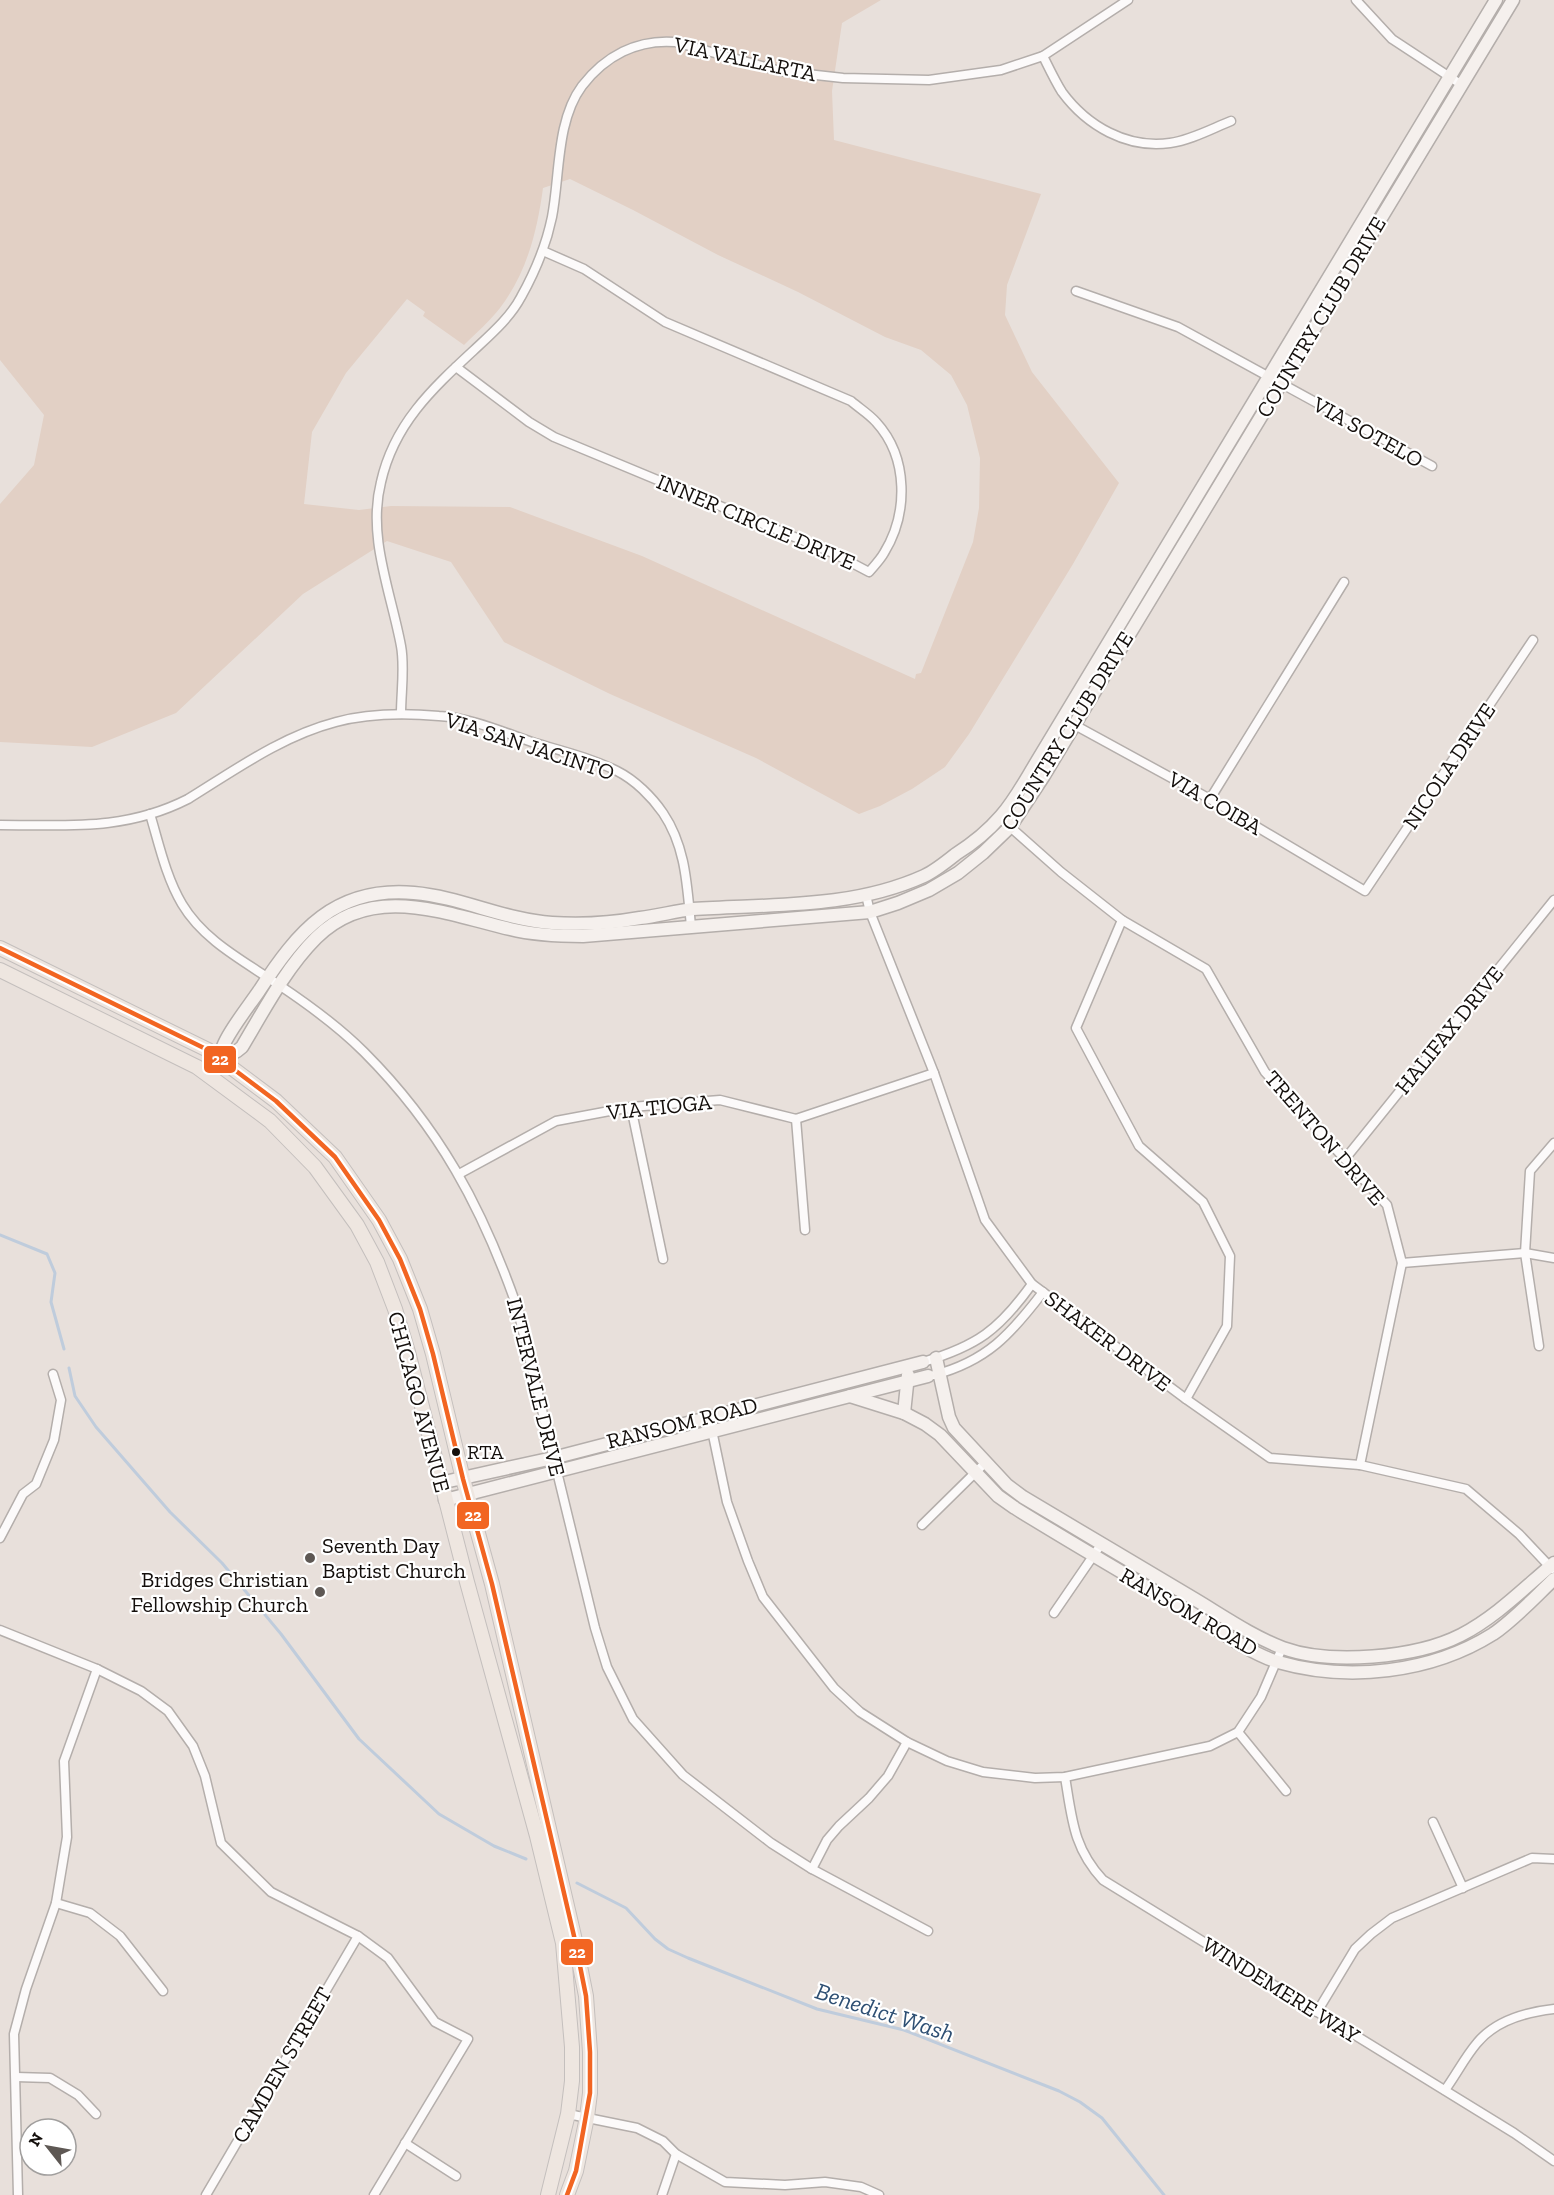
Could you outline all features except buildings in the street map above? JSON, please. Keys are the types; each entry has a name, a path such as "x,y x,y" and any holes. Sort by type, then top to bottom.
{"main road":[{"name":"CHICAGO AVENUE","path":"0,948 179,1036 220,1059 286,1108 335,1157 379,1220 400,1259 420,1309 445,1401 512,1671 586,1996 590,2093 576,2171 567,2195"},
{"name":"CHICAGO AVENUE","path":"0,970 212,1076 270,1121 315,1167 357,1225 376,1262 395,1309 440,1483 537,1836 563,1943 572,2047 572,2081 568,2114 548,2195"}],"street":[{"name":"VIA VALLARTA","path":"401,714 401,649 376,531 380,484 385,465 405,423 422,400 495,331 513,309 528,285 543,251 552,218 566,120 577,94 603,63 619,52 658,41 672,42 780,71 843,78 929,80 1001,70 1043,56 1128,0"},
{"path":"1356,0 1392,39 1462,85"},
{"name":"COUNTRY CLUB DRIVE","path":"220,1059 242,1047 280,986 316,938 334,922 357,913 396,905 420,907 512,929 547,935 583,936 870,912 929,890 958,873 983,853 1010,827 1043,777 1069,722 1268,377 1496,0"},
{"name":"COUNTRY CLUB DRIVE","path":"212,1076 226,1041 290,944 312,922 340,905 382,893 414,893 533,921 556,923 637,919 690,910 824,902 866,895 926,875 966,848 1000,818 1069,722 1280,384 1514,0"},
{"path":"1043,56 1062,91 1086,119 1120,138 1152,144 1170,143 1187,139 1231,121"},
{"name":"INNER CIRCLE DRIVE","path":"456,367 529,422 554,437 833,554 869,572 884,553 898,518 902,485 888,438 876,422 851,401 665,322 584,269 543,251"},
{"name":"VIA SOTELO","path":"1076,291 1178,327 1432,466"},
{"path":"1210,799 1344,582"},
{"name":"NICOLA DRIVE","path":"1365,891 1533,640"},
{"name":"VIA SAN JACINTO","path":"0,825 112,824 169,808 188,799 296,735 336,722 366,716 401,714 442,716 475,723 618,772 645,791 663,812 676,835 685,863 691,926"},
{"name":"VIA COIBA","path":"1069,722 1210,799 1365,891"},
{"name":"INTERVALE DRIVE","path":"150,814 174,886 182,904 194,919 222,946 321,1015 363,1051 399,1089 431,1130 481,1214 517,1307 607,1667 633,1719 683,1775 771,1843 812,1869 928,1930"},
{"name":"TRENTON DRIVE","path":"1000,818 1061,872 1122,920 1206,969 1265,1072 1387,1205 1402,1263 1360,1465"},
{"name":"SHAKER DRIVE","path":"866,895 870,912 934,1073 985,1220 1032,1284 1186,1400 1270,1458 1360,1465 1466,1489 1519,1534 1552,1567"},
{"name":"HALIFAX DRIVE","path":"1345,1159 1554,900"},
{"path":"1122,920 1076,1028 1139,1146 1203,1202 1230,1256 1227,1326 1186,1400"},
{"path":"805,1230 796,1119 934,1073"},
{"name":"VIA TIOGA","path":"459,1174 556,1121 632,1107 720,1100 796,1119"},
{"path":"632,1107 663,1259"},
{"path":"1539,1346 1525,1253 1530,1171 1554,1143"},
{"path":"1402,1263 1525,1253 1554,1258"},
{"path":"923,1362 970,1345 994,1329 1032,1284"},
{"path":"934,1375 971,1362 1004,1339 1043,1292"},
{"name":"RANSOM ROAD","path":"936,1358 934,1375 954,1428 1007,1485 1023,1497 1237,1624 1282,1648 1323,1656 1350,1658 1379,1656 1434,1646 1459,1636 1485,1621 1552,1567"},
{"name":"RANSOM ROAD","path":"440,1483 553,1458 923,1362"},
{"path":"904,1413 909,1365"},
{"path":"0,1538 23,1494 36,1484 54,1440 61,1400 53,1374"},
{"name":"RANSOM ROAD","path":"445,1500 934,1375"},
{"name":"RANSOM ROAD","path":"850,1396 904,1413 924,1424 939,1435 998,1496 1015,1508 1275,1661 1320,1670 1349,1672 1424,1665 1466,1649 1494,1633 1554,1579"},
{"path":"710,1416 727,1502 763,1597 834,1688 860,1712 907,1742 947,1761 983,1772 1035,1778 1065,1777 1210,1746 1239,1732 1261,1697 1282,1648"},
{"path":"922,1525 986,1462"},
{"path":"1054,1613 1102,1543"},
{"path":"0,1630 97,1668 141,1691 168,1710 193,1746 205,1776 221,1844 271,1892 358,1936 388,1958 435,2022 468,2039 374,2195"},
{"path":"18,2195 14,2034 26,1989 56,1904 67,1837 64,1761 97,1668"},
{"path":"1239,1732 1286,1791"},
{"path":"812,1869 827,1840 870,1798 888,1776 907,1742"},
{"name":"WINDEMERE WAY","path":"1065,1777 1074,1827 1081,1849 1090,1866 1103,1880 1445,2090 1554,2161"},
{"path":"1432,1822 1463,1887"},
{"path":"1317,2012 1355,1949 1392,1918 1532,1858 1554,1859"},
{"path":"56,1904 90,1913 120,1936 163,1991"},
{"name":"CAMDEN STREET","path":"206,2195 358,1936"},
{"path":"1445,2090 1478,2041 1507,2020 1539,2010 1554,2009"},
{"path":"16,2077 50,2078 78,2095 96,2114"},
{"path":"568,2114 587,2116 637,2128 663,2141 676,2154 725,2182 785,2185 825,2182 861,2187 879,2195"},
{"path":"405,2143 456,2176"},
{"path":"662,2195 676,2154"}],"shaded area":[{"path":"0,0 881,0 842,23 832,91 834,140 1041,194 1007,285 1005,315 1032,372 1119,483 1073,564 969,734 945,767 912,789 859,814 756,758 610,694 504,642 451,562 387,541 303,594 176,713 92,747 0,742 0,504 34,465 44,415 0,360","holes":["570,179 718,255 798,292 885,337 921,350 951,375 967,405 980,458 979,508 973,542 921,673 916,674 915,679 642,556 510,507 391,506 359,510 304,504 312,432 346,373 407,299 425,312 423,316 464,345 496,313 517,280 534,236 543,188"]}],"waterway":[{"path":"0,1235 47,1254 55,1273 51,1302 64,1349"},
{"path":"69,1368 75,1396 96,1427 170,1512 222,1563 281,1634 359,1739 439,1814 494,1846 526,1859"},
{"name":"Benedict Wash","path":"577,1883 626,1908 655,1939 668,1949 688,1958 817,2009 904,2030 1059,2091 1080,2102 1102,2118 1164,2195"}],"transit line":[{"name":"22","path":"0,948 208,1050 276,1101 335,1157 379,1220 400,1259 420,1309 433,1354 463,1479 492,1584 586,1996 590,2093 576,2171 567,2195"}],"place":[{"name":"RTA","path":"456,1452"},
{"name":"Seventh Day Baptist Church","path":"310,1558"},
{"name":"Bridges Christian Fellowship Church","path":"320,1592"}]}
